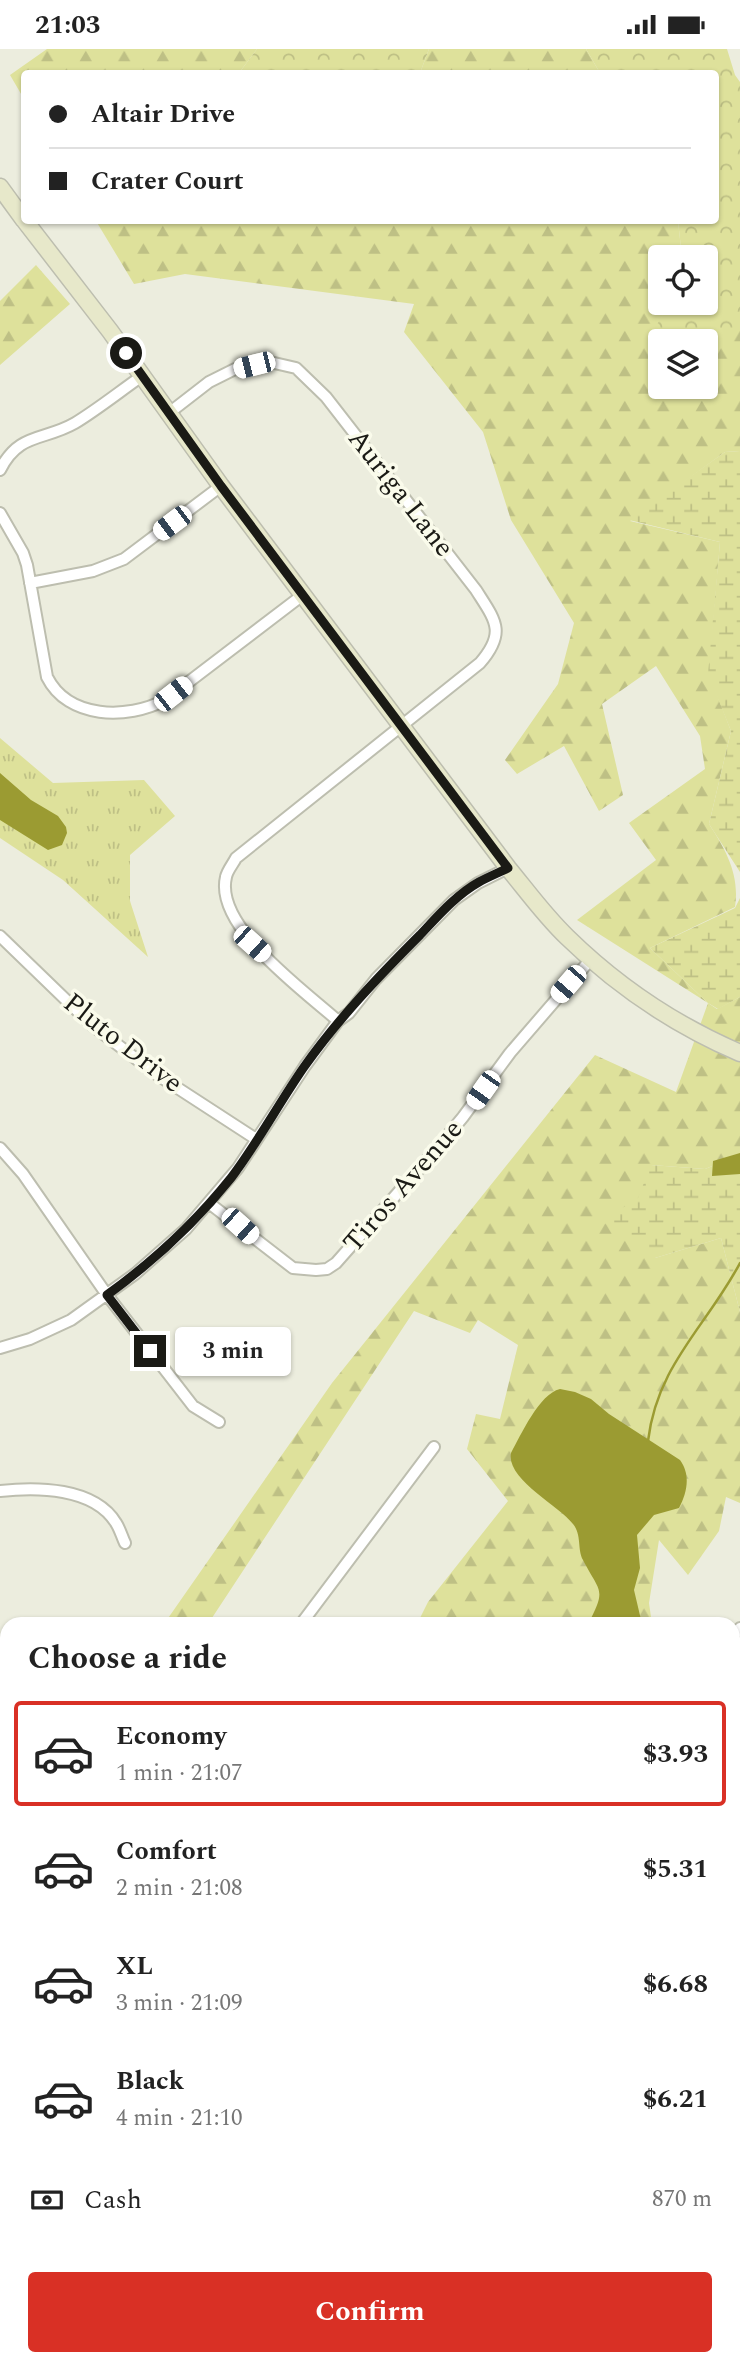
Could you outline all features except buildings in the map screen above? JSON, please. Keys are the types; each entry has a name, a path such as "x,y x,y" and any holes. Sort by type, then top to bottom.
{"street":[{"path":"1,192 21,215"},
{"path":"28,224 508,868 548,916 591,959 643,1001 703,1037 740,1053"},
{"name":"Auriga Lane","path":"169,413 209,382 235,369 270,362 296,368 326,397 476,590 498,633 494,645 480,663 236,858 226,877 229,908 238,927 252,944 338,1021"},
{"path":"0,470 12,450 21,443 73,424 142,376"},
{"path":"30,583 93,571 124,559 221,486"},
{"path":"0,513 23,552 44,666 52,687 71,704 96,712 146,708 164,700 303,594"},
{"path":"0,1348 61,1326 107,1295 186,1229 238,1168 338,1021 349,1013 376,979 454,901 478,883 508,868"},
{"name":"Pluto Drive","path":"1,940 93,1026 156,1074 256,1139"},
{"name":"Tiros Avenue","path":"209,1203 293,1268 327,1269 336,1263 449,1135 510,1053 591,959"},
{"path":"0,1148 23,1174 107,1295 193,1406 219,1422"},
{"path":"306,1617 434,1447"},
{"path":"0,1491 46,1489 100,1506 116,1523 125,1543"},
{"path":"0,1695 0,1727"}],"green space":[{"path":"47,49 257,49 241,70 21,70 21,94 10,75"},
{"path":"257,49 429,49 421,70 241,70"},
{"path":"429,49 586,49 598,70 421,70"},
{"path":"586,49 727,49 740,82 740,328 655,328 663,315 718,315 718,245 681,245 678,224 719,224 719,70 598,70"},
{"path":"98,224 678,224 681,245 648,245 648,315 663,315 656,328 740,328 740,451 725,452 630,521 720,542 709,674 731,731 709,824 730,863 735,884 735,907 650,948 708,1003 577,920 656,860 629,823 705,769 700,736 656,666 602,704 623,795 599,811 564,746 517,774 505,760 558,684 574,623 511,520 483,432 404,332 414,304 185,274 134,284"},
{"path":"36,265 70,304 0,365 0,301"},
{"path":"740,451 740,872 709,824 731,731 708,674 720,542 629,520 725,452"},
{"path":"0,738 53,783 144,780 175,816 130,855 130,901 148,957 63,880 0,838"},
{"path":"740,898 740,997 718,1009 708,1003 650,948 735,908"},
{"path":"740,997 740,1155 705,1169 651,1165 655,1258 721,1238 740,1312 740,1503 726,1497 719,1531 688,1575 659,1540 649,1603 651,1617 420,1617 428,1602 508,1501 467,1449 476,1414 500,1419 518,1345 478,1320 470,1333 414,1311 213,1617 169,1617 332,1383 595,1055 676,1092 708,1003 717,1009"},
{"path":"740,1155 740,1312 721,1238 655,1258 602,1221 638,1198 651,1165 705,1169"}],"shaded area":[{"path":"0,773 31,800 58,816 67,833 62,845 48,850 0,820"},
{"path":"740,1153 740,1174 712,1176 713,1161"},
{"path":"560,1389 591,1399 609,1414 680,1460 686,1472 686,1490 679,1508 654,1515 637,1535 640,1568 634,1590 640,1617 591,1617 598,1603 599,1591 581,1556 576,1528 524,1482 512,1463 511,1453 531,1416 552,1392"}],"waterway":[{"path":"648,1441 653,1414 672,1368 740,1263"}],"route":[{"path":"126,353 221,486 508,868 478,883 454,901 376,979 349,1013 338,1021 305,1066 231,1178 186,1229 107,1295 150,1351"}]}
